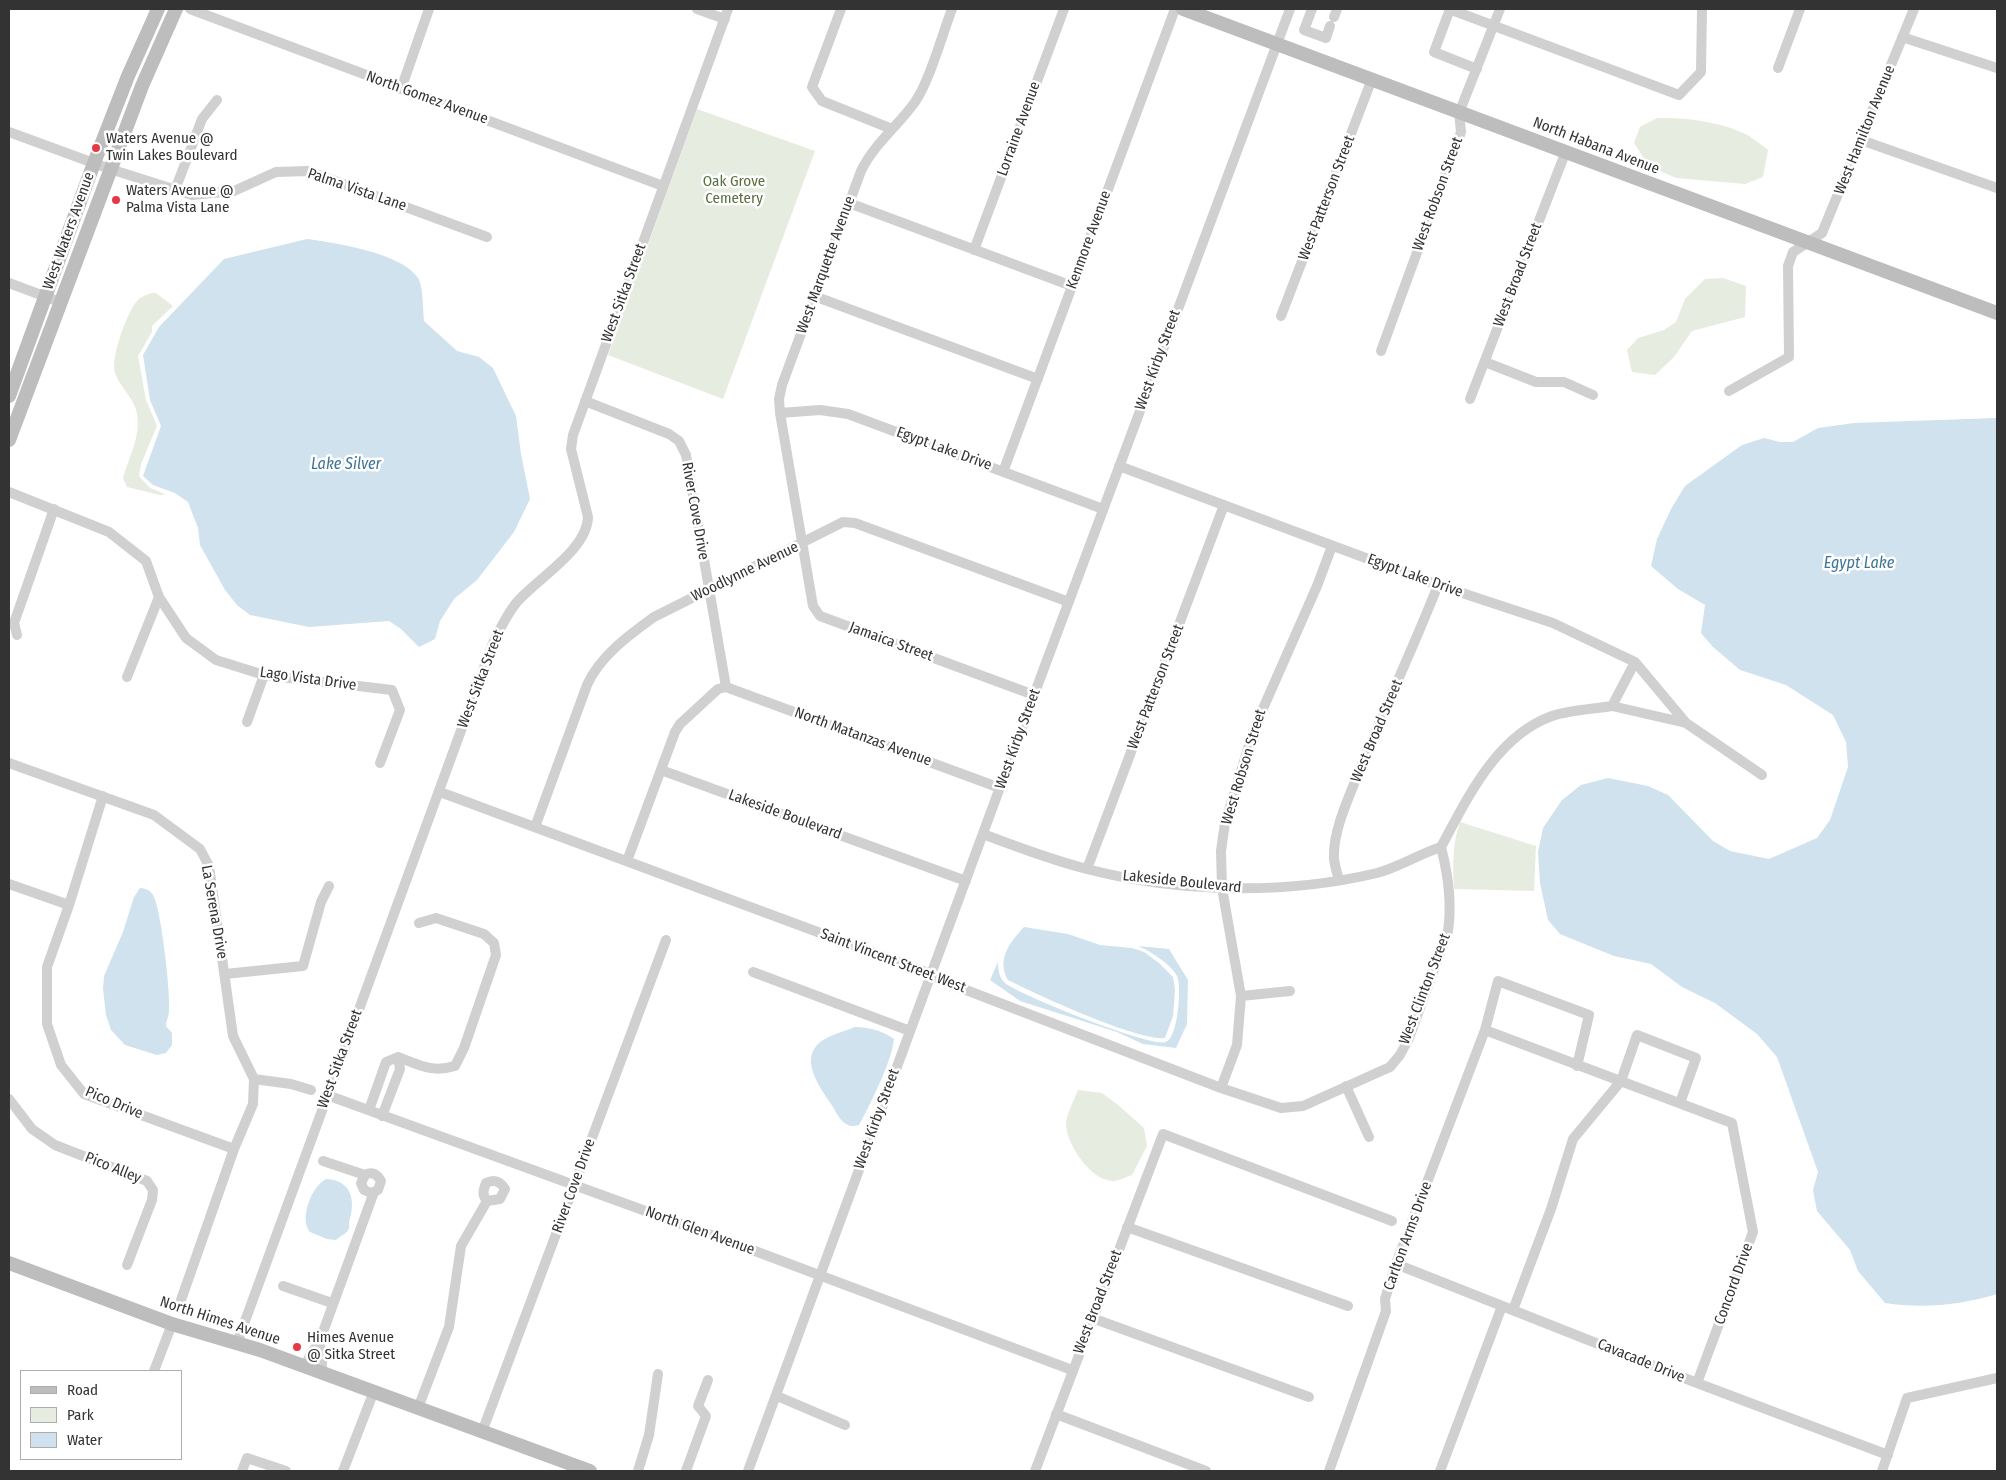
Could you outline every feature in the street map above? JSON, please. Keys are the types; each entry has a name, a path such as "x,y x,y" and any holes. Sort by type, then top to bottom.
{"street":[{"name":"West Waters Avenue","path":"9,392 94,163 158,9"},
{"name":"West Waters Avenue","path":"9,440 142,86 176,9"},
{"name":"North Gomez Avenue","path":"190,9 664,186"},
{"path":"401,88 429,9"},
{"path":"697,9 725,19"},
{"name":"West Sitka Street","path":"237,1343 493,643 515,604 572,550 587,527 588,517 571,449 573,435 728,9"},
{"path":"841,9 812,87 822,102 892,129"},
{"name":"West Marquette Avenue","path":"802,544 780,413 779,399 782,385 849,203 869,155 916,101 952,9"},
{"name":"Lorraine Avenue","path":"974,250 1064,9"},
{"name":"Kenmore Avenue","path":"1004,472 1175,9"},
{"name":"North Habana Avenue","path":"1183,9 1997,313"},
{"name":"West Kirby Street","path":"748,1471 1068,602 1290,9"},
{"path":"1312,9 1304,30 1326,38 1334,17"},
{"path":"1477,69 1434,52 1450,9 1679,95 1701,72 1702,9"},
{"name":"West Robson Street","path":"1381,351 1461,132 1459,112 1500,9"},
{"path":"1778,68 1800,9"},
{"name":"West Hamilton Avenue","path":"1729,391 1789,357 1788,266 1793,252 1822,233 1862,140 1914,9"},
{"path":"1902,37 1997,68"},
{"name":"West Patterson Street","path":"1282,316 1372,79"},
{"path":"175,190 202,119 217,100"},
{"name":"Palma Vista Lane","path":"9,132 110,169 192,195 234,191 276,172 308,171 487,237"},
{"path":"1862,140 1997,188"},
{"name":"West Broad Street","path":"1470,399 1566,151"},
{"path":"849,203 1072,286"},
{"path":"9,283 60,302"},
{"path":"814,296 1038,379"},
{"path":"1485,362 1536,382 1564,382 1593,395"},
{"path":"9,392 26,396"},
{"name":"River Cove Drive","path":"584,401 669,434 679,441 686,455 726,687"},
{"name":"Egypt Lake Drive","path":"780,413 820,410 848,414 1103,509"},
{"name":"Egypt Lake Drive","path":"1119,466 1438,585 1553,623 1635,662 1686,723 1762,775"},
{"name":"Lago Vista Drive","path":"9,492 109,532 146,562 159,597 186,638 216,660 264,675 392,690 400,710 380,763"},
{"name":"West Patterson Street","path":"1087,869 1224,505"},
{"path":"17,635 14,623 54,509"},
{"name":"Woodlynne Avenue","path":"535,827 592,673 630,636 654,617 843,522 855,523 1068,602"},
{"name":"Jamaica Street","path":"802,544 813,606 820,616 1034,695"},
{"name":"West Robson Street","path":"1221,1088 1237,1045 1241,996 1222,888 1221,851 1224,832 1239,772 1264,705 1317,586 1332,546"},
{"name":"West Broad Street","path":"1339,880 1334,856 1335,840 1349,798 1375,730 1409,658 1438,585"},
{"path":"127,677 159,597"},
{"path":"1440,847 1474,785 1513,739 1553,715 1612,706 1635,662"},
{"path":"247,722 264,675"},
{"path":"627,861 675,732 680,724 718,690 726,687"},
{"name":"North Matanzas Avenue","path":"726,687 1000,788"},
{"name":"Egypt Lake Drive","path":"1612,706 1686,723"},
{"name":"La Serena Drive","path":"9,763 154,815 200,850 209,866 233,1036 254,1079 253,1104 234,1149"},
{"name":"Lakeside Boulevard","path":"661,770 966,881"},
{"name":"Saint Vincent Street West","path":"440,792 931,974 940,980 1221,1088 1281,1108 1303,1106 1346,1086"},
{"name":"Pico Drive","path":"104,796 47,967 46,1024 61,1065 84,1094 234,1149"},
{"name":"Lakeside Boulevard","path":"983,834 1087,869 1134,879 1222,888 1284,886 1339,880 1378,872 1403,864 1423,853 1440,847"},
{"name":"West Clinton Street","path":"1346,1086 1390,1067 1400,1055 1409,1038 1448,931 1450,916 1446,867 1440,847"},
{"path":"9,886 69,905"},
{"path":"225,974 303,966 321,902 330,886"},
{"path":"368,1110 386,1062 398,1057 431,1069 443,1070 455,1066 464,1048 496,955 494,943 484,934 436,918 419,923"},
{"name":"River Cove Drive","path":"482,1432 666,940"},
{"path":"753,972 910,1031"},
{"name":"Carlton Arms Drive","path":"1329,1471 1386,1311 1385,1299 1396,1264 1485,1030 1498,980 1589,1015 1577,1066"},
{"path":"1241,996 1290,992"},
{"path":"1485,1030 1577,1066 1620,1081 1680,1103 1696,1058 1637,1035 1620,1081 1573,1139 1551,1209 1513,1310"},
{"path":"382,1116 400,1070 398,1057"},
{"path":"254,1079 291,1084 311,1090"},
{"path":"1346,1086 1369,1137"},
{"name":"North Glen Avenue","path":"327,1096 1072,1370"},
{"name":"Pico Alley","path":"9,1099 32,1129 54,1145 147,1181 150,1185 153,1190 152,1200 127,1265"},
{"name":"Concord Drive","path":"1680,1103 1732,1123 1754,1232 1697,1383"},
{"name":"West Broad Street","path":"1035,1471 1162,1134 1392,1221"},
{"path":"181,1300 234,1149"},
{"path":"305,1366 311,1353 319,1343 374,1192 368,1192 362,1187 362,1179 365,1175 323,1161"},
{"path":"418,1408 449,1327 461,1246 488,1201"},
{"path":"1127,1227 1348,1306"},
{"name":"North Himes Avenue","path":"9,1263 172,1324 305,1366 590,1471"},
{"name":"Cavacade Drive","path":"1396,1264 1697,1383 1888,1455"},
{"path":"283,1286 332,1303"},
{"path":"1440,1471 1502,1306"},
{"path":"1092,1318 1309,1397"},
{"path":"154,1370 172,1324"},
{"path":"319,1343 323,1355 321,1372"},
{"path":"638,1471 649,1435 658,1374"},
{"path":"1882,1471 1907,1398 1997,1378"},
{"path":"686,1471 706,1416 698,1406 708,1380"},
{"path":"344,1471 374,1391"},
{"path":"777,1396 845,1425"},
{"path":"1056,1414 1206,1471"},
{"path":"242,1471 248,1458 286,1471"}],"green space":[{"name":"Oak Grove Cemetery","path":"697,109 815,151 723,399 608,355"},
{"path":"1657,118 1704,121 1728,127 1749,136 1768,150 1763,177 1745,184 1676,178 1649,166 1634,143 1640,127"},
{"path":"1723,278 1746,286 1745,317 1692,331 1674,357 1655,375 1632,372 1627,350 1638,338 1664,330 1676,322 1685,299 1705,279"},
{"path":"151,293 156,293 173,306 152,326 152,332 138,356 146,400 157,426 141,464 139,476 150,488 165,494 160,495 127,487 123,478 134,446 138,422 136,409 117,378 114,366 120,336 133,307 138,300"},
{"path":"1460,822 1536,846 1534,891 1454,889 1454,847"},
{"path":"1078,1090 1102,1093 1144,1128 1147,1146 1132,1175 1115,1181 1105,1179 1096,1175 1088,1168 1075,1151 1067,1132 1066,1124"}],"water":[{"name":"Lake Silver","path":"307,239 367,251 398,262 410,269 420,281 424,321 457,351 479,357 493,368 516,416 530,499 514,532 477,580 454,599 440,621 435,639 419,647 401,629 389,621 309,627 250,615 237,605 225,590 200,545 198,528 188,502 175,493 153,485 143,476 161,426 150,400 143,355 159,327 224,259"},
{"name":"Egypt Lake","path":"1997,418 1997,1294 1970,1301 1942,1305 1899,1305 1885,1303 1858,1271 1850,1250 1817,1211 1813,1190 1818,1172 1777,1057 1757,1034 1715,1003 1682,987 1651,964 1614,956 1560,934 1548,920 1540,883 1538,852 1543,828 1562,800 1581,785 1608,778 1648,786 1668,795 1713,841 1730,851 1769,859 1817,838 1830,820 1848,767 1846,742 1833,715 1786,685 1740,670 1713,647 1701,633 1705,605 1678,589 1651,566 1657,539 1671,509 1685,486 1742,445 1764,438 1780,442 1793,442 1818,428 1854,423"},
{"path":"140,888 150,892 156,903 167,970 169,1013 166,1026 172,1033 172,1045 166,1053 157,1055 125,1045 111,1030 106,1015 103,989 104,976 123,932 134,897"},
{"path":"1024,927 1068,934 1100,945 1132,948 1144,952 1159,963 1173,977 1175,990 1173,1016 1165,1038 1134,1033 1111,1025 1040,996 1008,980 1003,965 1004,958 1010,945"},
{"path":"1138,946 1169,949 1188,980 1187,1024 1176,1048 1143,1044 1117,1032 1020,1001 990,980 998,962 1001,979 1015,989 1058,1009 1113,1029 1156,1042 1166,1042 1173,1031 1178,1011 1179,990 1177,976 1165,963"},
{"path":"855,1027 876,1030 894,1039 885,1071 859,1125 849,1126 840,1119 822,1091 814,1076 811,1060 813,1052 821,1042 830,1036"},
{"path":"326,1179 342,1183 347,1188 352,1199 349,1229 336,1240 327,1239 310,1232 307,1226 306,1212 311,1196"}],"place":[{"name":"Waters Avenue @ Twin Lakes Boulevard","path":"96,148"},
{"name":"Waters Avenue @ Palma Vista Lane","path":"116,200"},
{"name":"Himes Avenue @ Sitka Street","path":"297,1347"}]}
